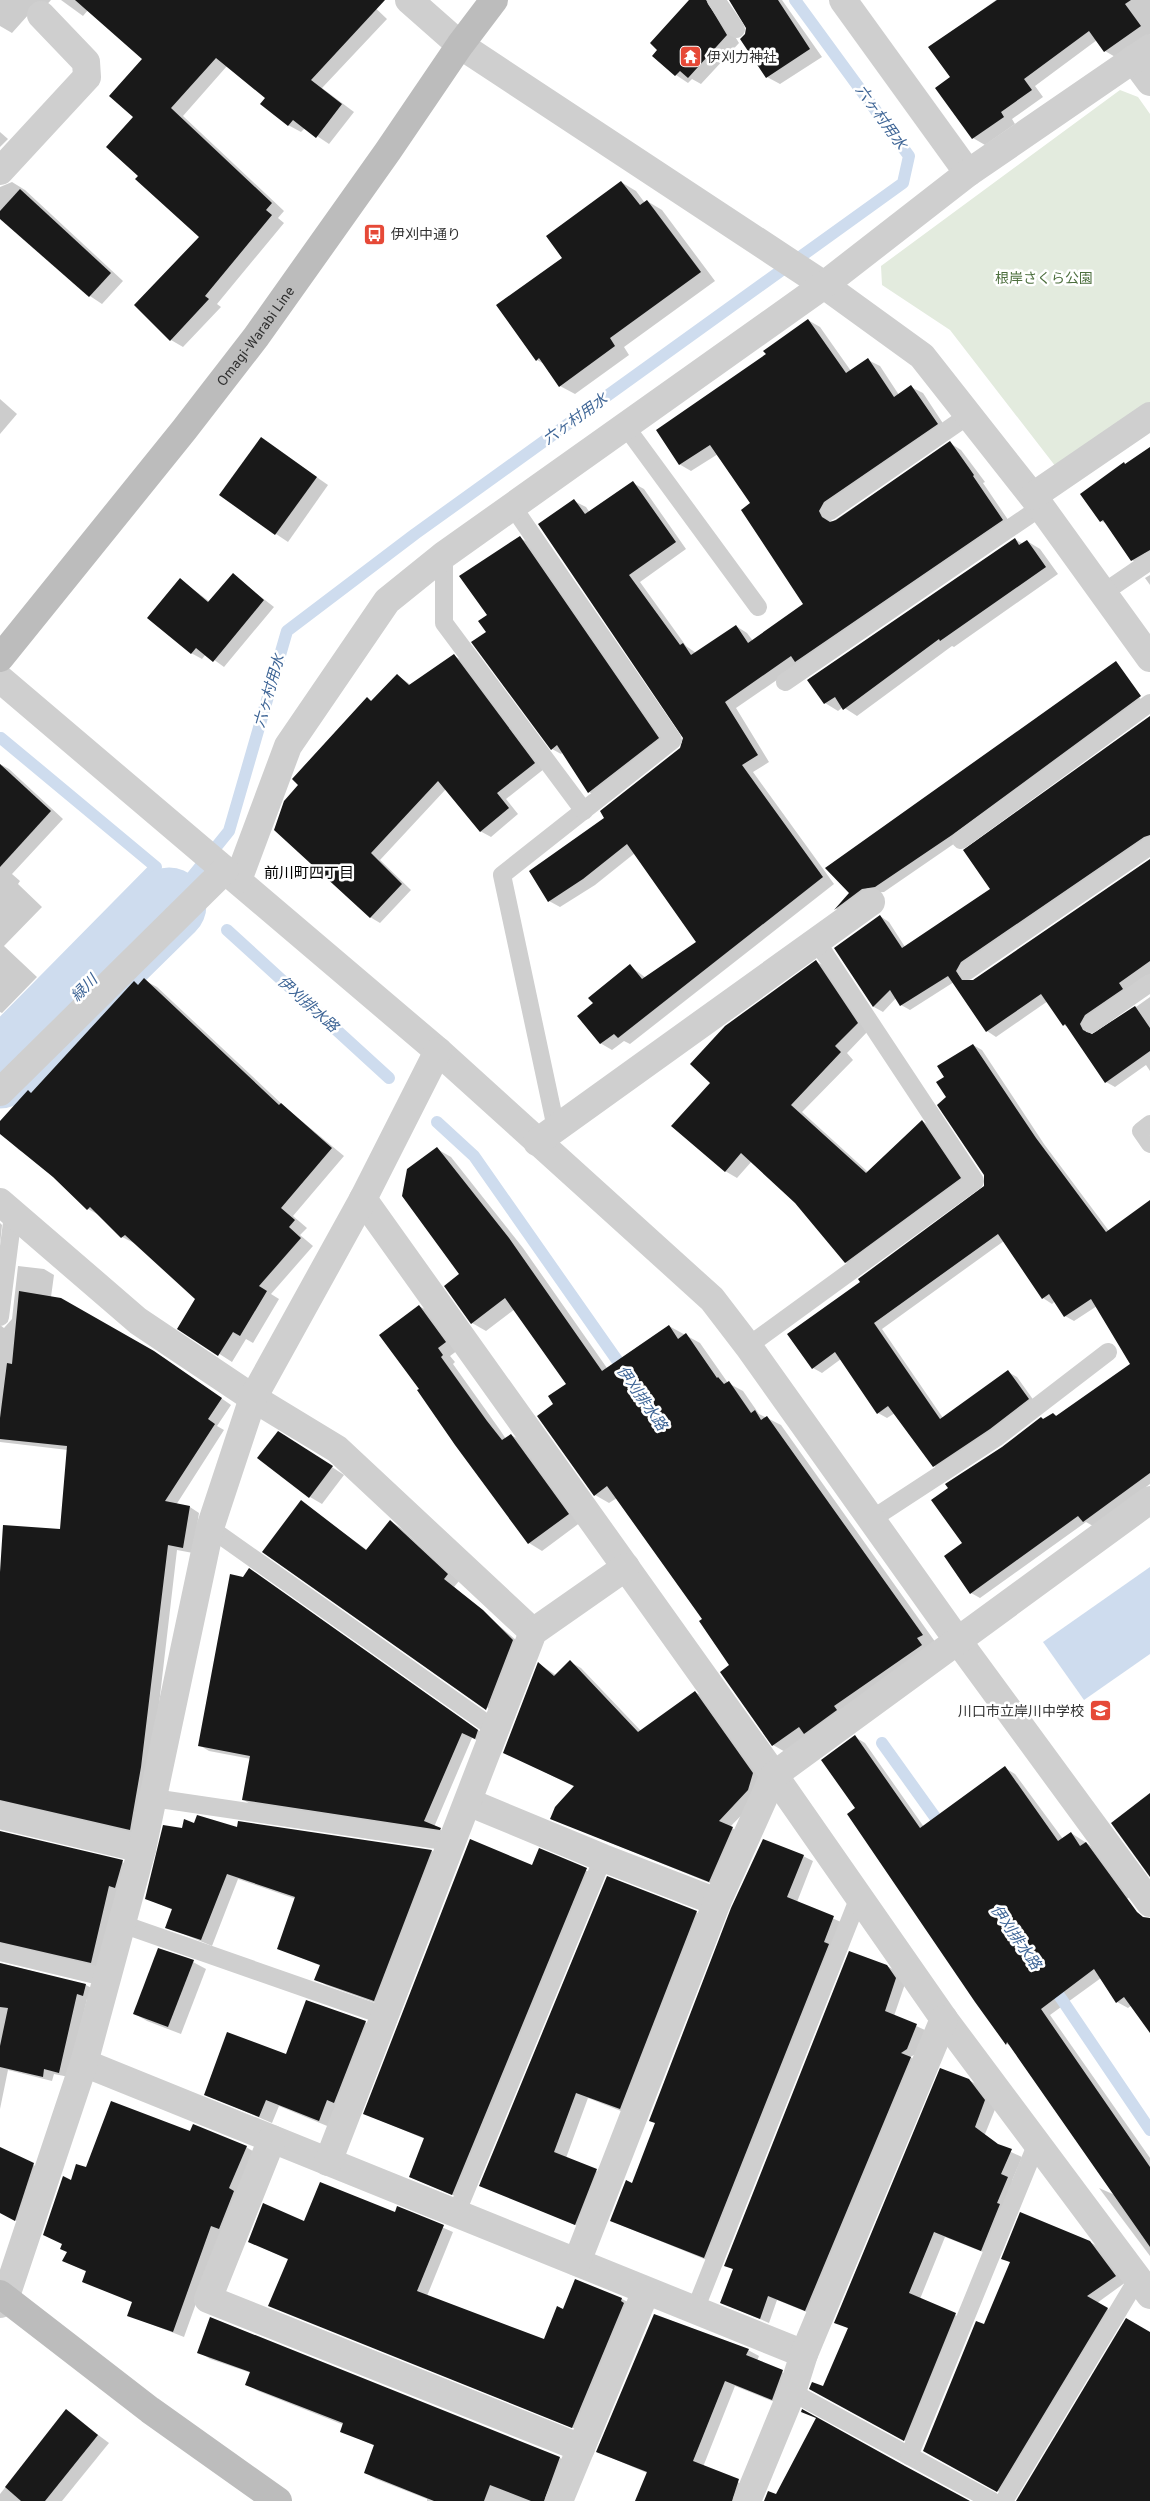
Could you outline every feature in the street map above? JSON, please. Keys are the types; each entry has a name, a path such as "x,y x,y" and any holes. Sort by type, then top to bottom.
{"main road":[{"name":"Omagi-Warabi Line","path":"0,658 184,430 256,337 382,160 460,45 494,0"},
{"path":"2,2299 150,2410 278,2501"}],"street":[{"path":"408,0 460,45 824,285 922,356 1037,502 1150,658"},
{"path":"843,0 968,173"},
{"path":"0,171 87,77 86,62 41,14"},
{"path":"0,1092 232,875 288,746 387,601 444,555 824,285 968,173 1142,54 1150,82"},
{"path":"1037,502 1150,416"},
{"path":"0,679 438,1051 547,1135 712,1299 748,1346 958,1642 1150,1902"},
{"path":"547,1135 871,902"},
{"path":"2,2299 84,2063 108,1978 142,1849 210,1528 253,1398 364,1199 438,1051"},
{"path":"364,1199 774,1774 944,2019 1144,2286"},
{"path":"6,1209 138,1321 253,1398 336,1449 533,1632"},
{"path":"578,2262 717,1902 774,1774 958,1642 1150,1500"},
{"path":"328,2162 533,1632 626,1567"},
{"path":"468,1802 603,1858 717,1902"},
{"path":"0,1815 142,1849"},
{"path":"747,2501 792,2392 804,2354 944,2019"},
{"path":"84,2063 804,2354"},
{"path":"272,2139 208,2299 581,2448"},
{"path":"559,2501 646,2291"}],"lane":[{"path":"716,0 736,29"},
{"path":"830,511 969,415"},
{"path":"626,427 758,607"},
{"path":"786,682 1037,502"},
{"path":"513,507 673,740 502,875 547,1135"},
{"path":"444,555 444,623 584,811"},
{"path":"1103,593 1150,561"},
{"path":"961,840 1150,702"},
{"path":"967,971 1150,846"},
{"path":"748,1346 975,1181 817,942"},
{"path":"1091,1024 1150,983"},
{"path":"1150,1124 1141,1131 1150,1144"},
{"path":"0,1317 6,1209"},
{"path":"872,1519 996,1438 1108,1352"},
{"path":"210,1528 496,1730"},
{"path":"153,1798 451,1842"},
{"path":"456,2214 603,1858"},
{"path":"695,2310 859,1897"},
{"path":"122,1924 385,2016"},
{"path":"0,1952 108,1978"},
{"path":"908,2456 1037,2143"},
{"path":"1004,2501 1144,2286"},
{"path":"792,2392 992,2501"}],"green space":[{"name":"根岸さくら公園","path":"1120,90 1138,97 1150,114 1150,403 1056,467 950,330 882,285 881,266"}],"water":[{"path":"1150,1567 1150,1654 1084,1700 1043,1642"}],"building":[{"path":"75,0 385,0 311,80 342,104 316,138 293,120 288,126 260,104 265,98 216,58 171,108 272,203 266,210 272,215 205,296 209,299 170,341 134,305 199,237 135,179 138,176 106,147 133,117 109,96 142,59"},
{"path":"689,0 706,0 727,35 688,78 680,71 675,76 652,56 657,50 650,43"},
{"path":"729,0 778,0 810,49 766,78 740,39 745,34 746,28"},
{"path":"997,0 1131,0 1125,4 1141,26 1104,52 1089,31 1024,79 1032,90 1001,112 1004,117 972,139 935,88 950,77 928,47"},
{"path":"621,181 640,205 647,200 701,272 610,338 615,346 559,387 539,358 536,361 496,305 562,258 546,236"},
{"path":"20,189 111,273 89,297 0,219 0,211"},
{"path":"808,319 846,373 868,358 894,397 911,385 938,424 824,502 819,511 822,517 830,522 836,520 950,441 1003,520 795,662 791,656 725,702 758,755 742,765 823,877 618,1038 614,1034 600,1044 577,1016 593,1003 588,998 630,964 642,979 696,942 627,844 583,879 548,902 529,871 604,818 600,811 680,748 683,738 538,524 574,499 585,514 633,481 676,542 629,575 680,645 683,643 691,655 736,625 748,643 803,604 741,510 750,503 710,445 679,465 656,430 766,354 763,351"},
{"path":"261,437 317,477 275,535 219,495"},
{"path":"1150,447 1150,550 1131,561 1103,520 1100,522 1080,494 1124,462 1125,464"},
{"path":"520,536 659,738 588,793 557,745 551,750 471,642 486,632 478,621 487,615 459,576"},
{"path":"1015,538 1019,545 1027,540 1046,567 940,641 939,639 843,710 835,697 824,704 807,680"},
{"path":"233,573 264,600 213,662 196,648 191,654 147,618 180,578 208,602"},
{"path":"454,654 535,763 497,793 509,808 480,832 438,781 371,853 402,884 370,918 274,830 284,801 298,785 292,779 367,697 371,701 397,674 409,685"},
{"path":"1116,661 1141,696 952,835 875,887 862,889 834,910 849,893 825,868"},
{"path":"1150,716 1150,835 1144,837 961,962 956,971 962,980 973,980 1150,859 1150,961 1119,983 1123,989 1085,1015 1080,1024 1083,1030 1092,1034 1135,1006 1150,1028 1150,1051 1105,1083 1065,1024 1063,1026 1041,994 986,1032 948,976 900,1006 890,990 873,1007 834,948 880,915 902,948 990,889 963,850"},
{"path":"0,764 51,811 0,867"},
{"path":"816,960 858,1023 835,1046 841,1052 791,1105 866,1173 922,1120 961,1178 845,1263 795,1203 741,1153 725,1172 671,1126 710,1083 690,1064 725,1026"},
{"path":"144,978 279,1105 281,1103 332,1148 281,1208 295,1220 289,1227 301,1238 259,1286 267,1291 240,1336 233,1332 218,1356 177,1329 195,1299 125,1235 121,1238 90,1207 87,1210 53,1177 0,1134 0,1121 28,1090 31,1093 134,981 138,985"},
{"path":"973,1044 1036,1138 1106,1232 1150,1200 1150,1473 1083,1522 1078,1516 970,1594 944,1556 962,1543 931,1500 948,1488 945,1484 1002,1447 1041,1417 1043,1419 1053,1413 1056,1416 1130,1364 1091,1299 1064,1317 1049,1294 1042,1299 998,1234 874,1323 940,1419 1008,1370 1029,1399 990,1429 933,1467 888,1406 877,1414 835,1352 812,1369 787,1334 860,1282 858,1279 984,1186 984,1175 937,1105 946,1097 936,1082 944,1077 937,1066"},
{"path":"437,1147 509,1238 602,1371 669,1325 678,1339 686,1333 717,1378 724,1384 729,1381 751,1413 755,1410 761,1420 767,1416 923,1635 917,1638 922,1645 834,1706 837,1710 804,1734 799,1727 772,1746 720,1672 729,1665 699,1621 702,1619 607,1486 594,1496 537,1416 553,1404 548,1396 566,1384 505,1298 471,1324 444,1286 459,1274 402,1196 407,1169"},
{"path":"19,1291 61,1298 154,1351 222,1398 208,1419 215,1424 165,1501 190,1506 183,1548 168,1545 141,1767 130,1830 0,1800 0,1572 3,1525 60,1529 67,1446 0,1439 0,1418 7,1363 12,1364"},
{"path":"419,1305 446,1342 438,1348 443,1355 441,1357 502,1440 511,1434 569,1514 528,1544 455,1445 417,1390 419,1389 379,1335"},
{"path":"278,1431 333,1466 309,1498 257,1458"},
{"path":"301,1500 366,1550 390,1520 448,1574 444,1579 483,1610 513,1640 486,1710 262,1552"},
{"path":"249,1568 478,1730 475,1739 462,1733 424,1821 441,1828 440,1830 242,1800 250,1756 198,1746 230,1574 243,1577"},
{"path":"570,1660 638,1732 695,1691 753,1773 748,1790 719,1821 733,1827 709,1882 550,1819 555,1807 574,1786 503,1753 538,1662 554,1676"},
{"path":"855,1735 920,1828 1005,1766 1058,1841 1071,1832 1080,1846 1086,1842 1137,1912 1143,1917 1150,1918 1150,2033 1124,1997 1116,2003 1094,1969 1041,2009 1150,2167 1150,2247 1007,2042 1006,2045 975,2002 847,1814 855,1808 821,1760"},
{"path":"1150,1793 1150,1877 1111,1823"},
{"path":"197,1815 237,1827 238,1821 432,1850 374,2001 314,1980 320,1965 277,1949 295,1897 227,1874 201,1940 165,1928 172,1909 145,1899 163,1825 182,1828 184,1819 194,1823"},
{"path":"0,1831 123,1860 115,1888 109,1886 91,1963 0,1942"},
{"path":"470,1839 532,1865 539,1848 587,1868 452,2195 409,2177 424,2138 363,2114"},
{"path":"763,1839 804,1855 787,1897 834,1916 824,1942 829,1944 704,2258 610,2221 626,2180 632,2183 655,2123 649,2121 731,1908"},
{"path":"607,1876 697,1911 620,2109 576,2093 554,2152 597,2169 575,2225 479,2186"},
{"path":"158,1948 194,1960 168,2027 133,2014"},
{"path":"849,1951 887,1965 896,1978 885,2011 917,2024 907,2049 901,2053 911,2057 805,2311 768,2296 760,2319 720,2303 733,2269 724,2266"},
{"path":"0,1963 86,1984 83,1996 77,1994 59,2073 44,2069 43,2077 0,2067 0,2046 8,2008 0,2007"},
{"path":"306,2000 366,2021 334,2103 327,2100 319,2121 266,2100 259,2117 204,2095 227,2032 286,2054"},
{"path":"940,2068 969,2079 985,2100 975,2127 998,2144 1012,2149 1001,2174 1008,2177 997,2203 1000,2204 981,2251 934,2232 909,2293 956,2313 904,2441 809,2389 812,2382 823,2386 848,2328 834,2323"},
{"path":"111,2101 190,2131 193,2124 247,2146 229,2188 234,2191 219,2229 211,2226 173,2332 127,2316 132,2302 82,2282 86,2271 62,2261 67,2252 60,2249 62,2244 43,2235 63,2176 71,2180 76,2164 86,2167"},
{"path":"0,2147 34,2163 15,2221 0,2213"},
{"path":"320,2182 395,2212 397,2206 444,2225 417,2291 544,2339 557,2306 563,2309 575,2279 622,2298 621,2301 624,2303 572,2428 268,2306 288,2259 248,2242 263,2203 304,2221"},
{"path":"1020,2212 1090,2241 1116,2276 1087,2296 1108,2308 997,2492 923,2451 976,2321 984,2324 1010,2262 1001,2259"},
{"path":"654,2314 749,2349 746,2355 783,2370 772,2400 725,2381 693,2461 739,2479 732,2501 635,2501 647,2472 596,2452"},
{"path":"210,2317 560,2457 544,2501 531,2501 490,2485 484,2501 434,2501 364,2473 374,2445 340,2432 343,2423 245,2385 250,2372 197,2353"},
{"path":"1126,2318 1150,2332 1150,2501 1016,2501"},
{"path":"66,2409 98,2435 45,2501 21,2501 5,2487"},
{"path":"802,2409 970,2501 764,2501 768,2491 776,2494 816,2418 801,2412"}],"waterway":[{"name":"六ヶ村用水","path":"191,878 229,831 287,631 415,534 903,183 909,156 795,0"},
{"path":"0,1025 156,867 1,738"},
{"name":"緑川","path":"0,1071 169,905"},
{"name":"伊刈排水路","path":"227,930 389,1078"},
{"name":"伊刈排水路","path":"437,1122 474,1156 626,1373"},
{"name":"伊刈排水路","path":"882,1743 945,1831"},
{"name":"伊刈排水路","path":"1050,1982 1150,2130"}],"place":[{"name":"伊刈力神社","path":"691,57"},
{"name":"伊刈中通り","path":"375,234"},
{"name":"川口市立岸川中学校","path":"1100,1711"}],"district":[{"name":"前川町四丁目","path":"309,873"}]}
